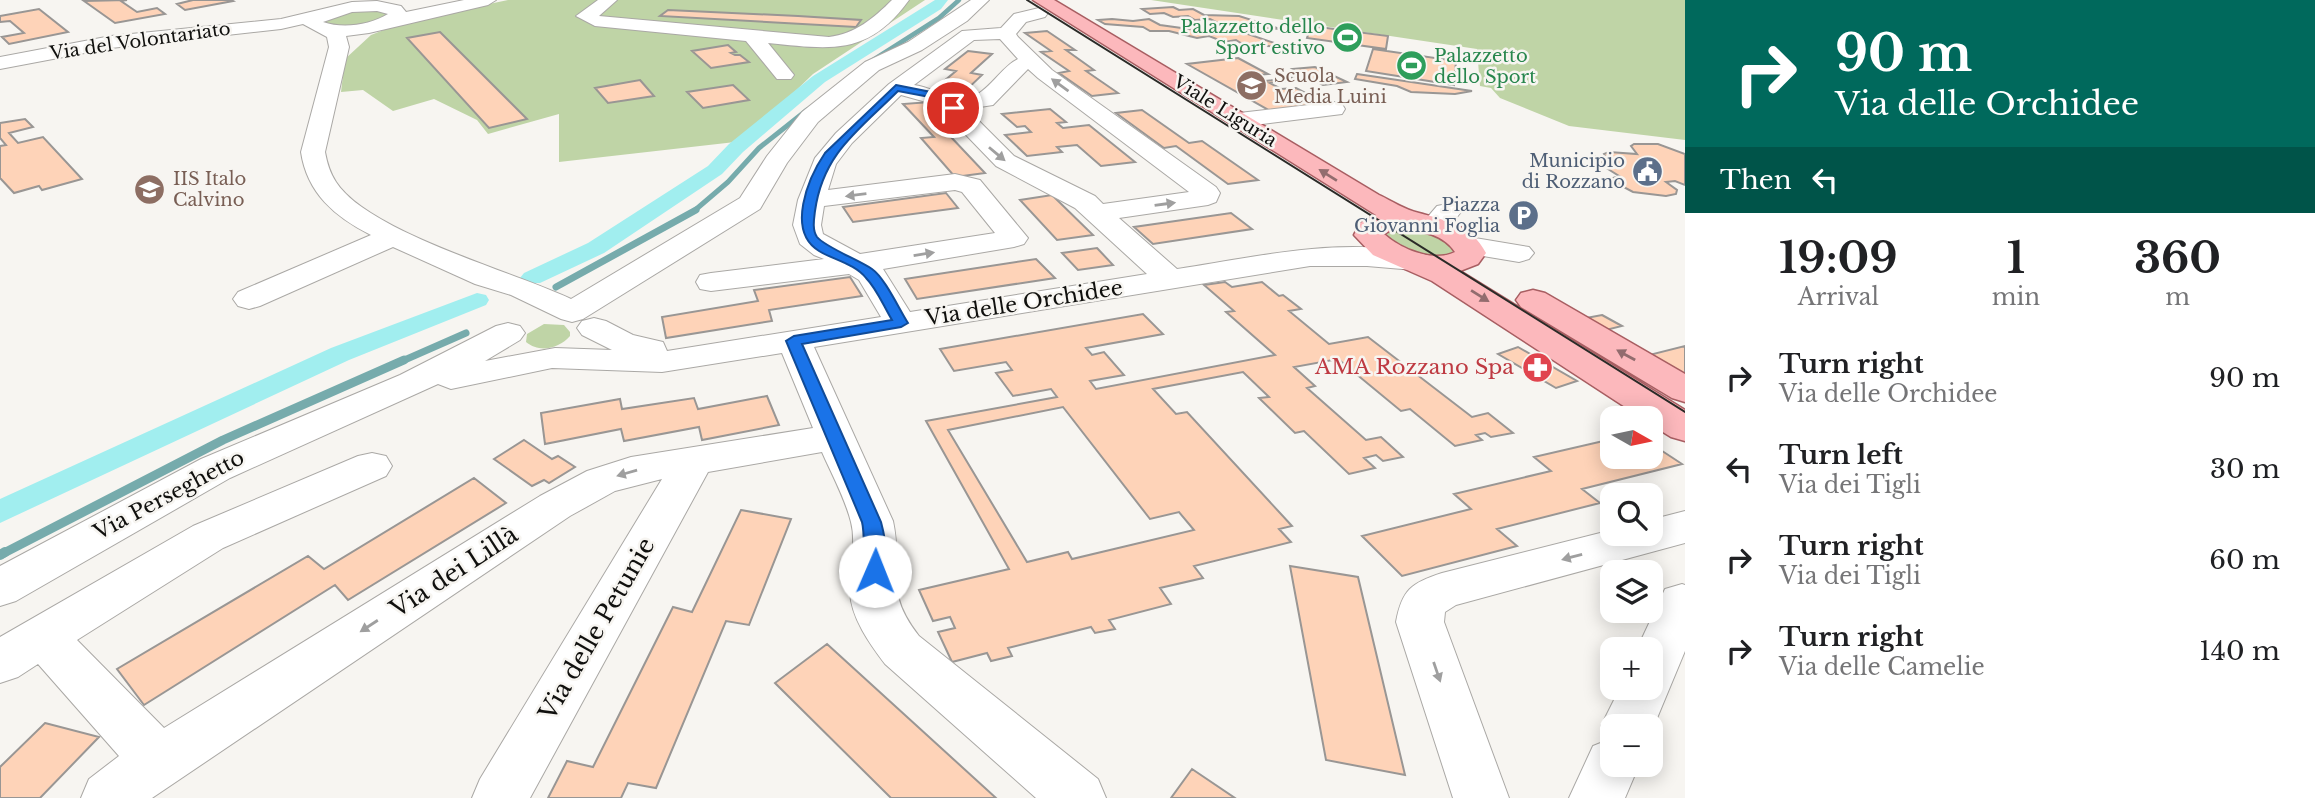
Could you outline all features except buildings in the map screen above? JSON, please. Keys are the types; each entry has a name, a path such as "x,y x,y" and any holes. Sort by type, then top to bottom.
{"main road":[{"name":"Viale Liguria","path":"1018,0 1248,126 1369,201 1409,220"},
{"name":"Viale Liguria","path":"1046,13 1339,206 1370,229 1369,235 1384,249 1418,262 1485,299 1685,428"},
{"path":"1370,229 1382,221 1443,219 1488,273 1685,390"},
{"path":"1418,262 1457,263 1467,258 1470,250"}],"street":[{"path":"352,0 384,15"},
{"path":"325,17 336,34 339,47 384,15 451,8 488,0"},
{"path":"609,0 585,16 595,21 829,43 848,41 878,23 901,0"},
{"path":"486,277 513,308 512,329 506,344 513,354 548,359 580,349 588,342 583,320 705,229 750,203 776,161 810,117 872,66 915,46 961,17 981,0"},
{"path":"901,323 871,274 824,249 810,238 807,225 811,200 824,163 830,153 896,88 969,35 1007,31 1046,13"},
{"name":"Via del Volontariato","path":"0,63 171,34 281,24 325,17 351,29 384,15"},
{"path":"1007,31 1032,62 1207,193 1206,197 1199,199 1097,213"},
{"path":"74,34 90,46"},
{"path":"752,36 784,75"},
{"name":"Via delle Orchidee","path":"339,47 313,152 316,168 325,187 342,205 393,236 486,277 522,288 622,342 667,353 697,355"},
{"path":"950,105 985,100 1022,64 1032,62"},
{"path":"896,88 938,96 1004,161 1072,194 1170,279"},
{"path":"1248,126 1334,109"},
{"path":"1248,126 1298,126"},
{"path":"711,282 856,264 1014,238 971,186 955,182 811,200"},
{"name":"Via delle Orchidee","path":"1310,257 1350,244 1370,229"},
{"path":"249,299 393,236"},
{"path":"1470,250 1520,253"},
{"name":"Via delle Orchidee","path":"548,359 662,362 1310,257 1367,257 1418,262"},
{"name":"Via Perseghetto","path":"0,588 174,490 269,443 473,353 544,313 583,320"},
{"path":"794,341 874,529 876,549 873,593 887,631 902,650 1078,798"},
{"name":"Via Perseghetto","path":"343,412 430,383 548,359"},
{"name":"Via dei Lillà","path":"109,798 159,761 555,506 601,481 631,471 836,437"},
{"name":"Via delle Petunie","path":"500,798 694,460"},
{"path":"159,761 21,649 208,537 372,466"},
{"path":"1481,798 1420,622 1423,603 1442,592 1685,527"},
{"path":"1663,645 1682,602"},
{"path":"1597,798 1606,777"}],"green space":[{"path":"508,0 925,0 813,74 744,141 559,162 559,114 488,134 477,120 434,99 393,111 363,90 341,92 345,59 371,35 404,22"},
{"path":"1151,0 1685,0 1685,140 1569,126 1500,98 1491,88 1480,86 1477,49"},
{"path":"349,10 389,12 388,18 353,27 324,26 320,20"},
{"path":"1390,229 1430,230 1455,248 1448,255 1430,258 1401,247 1385,237"},
{"path":"544,324 564,325 570,336 555,347 549,348 537,348 526,342 527,334"}],"waterway":[{"path":"532,278 596,248 715,170 736,148 819,79 942,0"},
{"path":"873,60 939,18 959,0"},
{"path":"694,211 728,182 759,148 807,110"},
{"path":"556,287 696,210"},
{"path":"0,512 340,354 477,300"},
{"path":"400,362 466,333"},
{"path":"2,554 223,440 404,360"},
{"path":"0,555 5,552"}],"tram line":[{"path":"1027,0 1685,412"}],"place":[{"name":"Palazzetto dello Sport estivo","path":"1348,37"},
{"name":"Palazzetto dello Sport","path":"1411,66"},
{"name":"Scuola Media Luini","path":"1251,86"},
{"name":"Municipio di Rozzano","path":"1648,171"},
{"name":"IIS Italo Calvino","path":"150,189"},
{"name":"Piazza Giovanni Foglia","path":"1523,215"},
{"name":"AMA Rozzano Spa","path":"1537,367"}],"route":[{"path":"875,571 876,537 872,522 794,341 901,323 871,274 838,254 824,249 810,238 807,225 811,200 830,153 896,88 938,96 953,108"}]}
